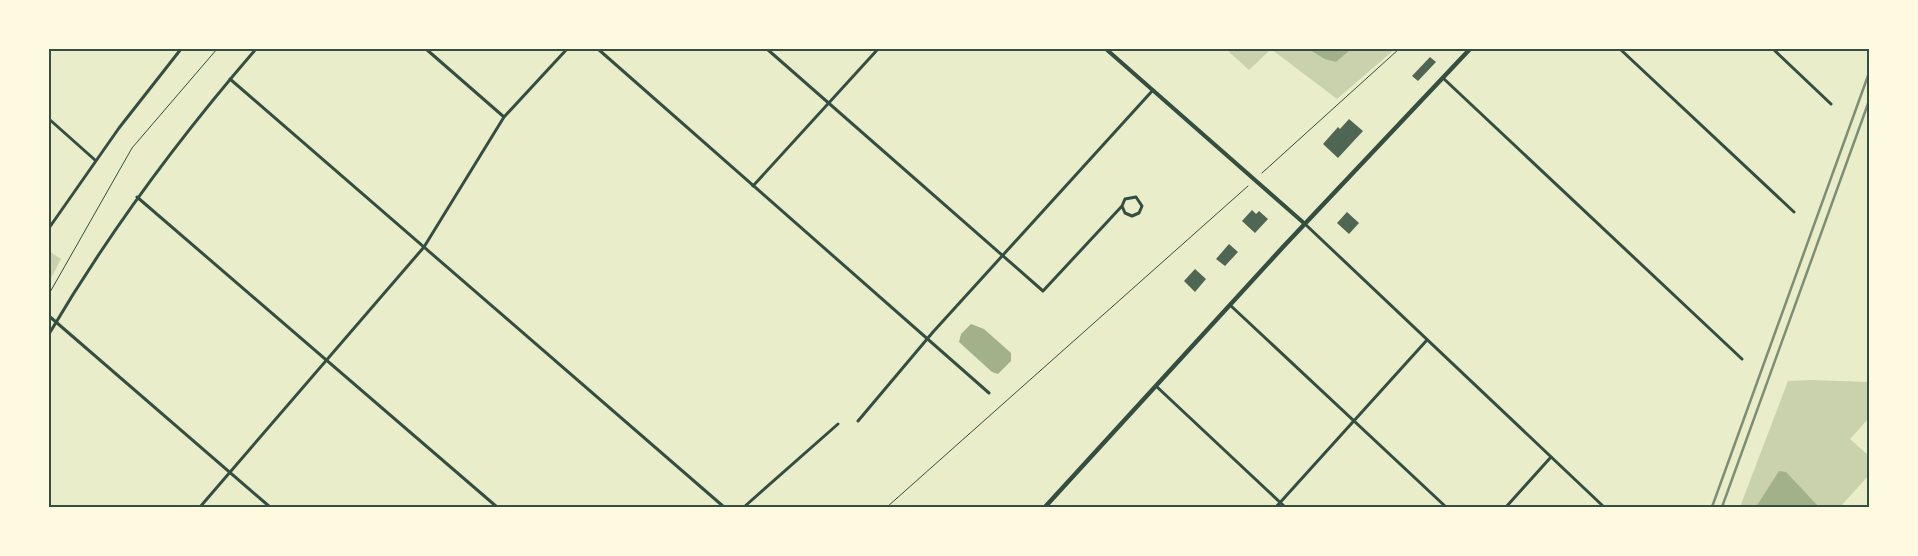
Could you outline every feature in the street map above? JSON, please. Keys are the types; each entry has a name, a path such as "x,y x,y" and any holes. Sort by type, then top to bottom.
{"main road":[{"path":"1045,507 1305,224 1470,49"}],"street":[{"path":"49,228 95,160 182,49"},
{"path":"49,334 137,197 256,49"},
{"path":"426,49 504,117"},
{"path":"200,507 424,247 504,117 566,49"},
{"path":"598,49 990,393"},
{"path":"767,49 1043,291 1122,206 1125,199 1132,196 1139,199 1142,206 1139,214 1132,216 1125,213 1122,206"},
{"path":"753,186 878,49"},
{"path":"1106,49 1305,224 1604,507"},
{"path":"1620,49 1794,212"},
{"path":"1772,49 1831,104"},
{"path":"1443,78 1742,359"},
{"path":"230,79 724,507"},
{"path":"858,421 927,339 1152,90"},
{"path":"49,119 95,160"},
{"path":"137,197 497,507"},
{"path":"1230,305 1446,507"},
{"path":"49,316 270,507"},
{"path":"1276,507 1427,340"},
{"path":"1156,386 1284,507"},
{"path":"744,507 838,424"},
{"path":"1506,507 1551,457"}],"path":[{"path":"49,294 132,148 217,49"},
{"path":"1262,173 1399,49"},
{"path":"887,507 1248,186"}],"shaded area":[{"path":"1226,49 1271,49 1249,70"},
{"path":"1271,49 1395,49 1337,99"},
{"path":"1308,49 1351,49 1336,62 1325,59"},
{"path":"50,252 61,259 49,282 49,254"},
{"path":"971,324 984,329 1011,353 1011,361 998,374 992,372 959,342 961,334"},
{"path":"1788,381 1869,382 1869,418 1850,439 1869,456 1869,475 1840,507 1740,507"},
{"path":"1779,471 1786,472 1819,507 1756,507"}],"building":[{"path":"1430,57 1436,62 1418,81 1412,76"},
{"path":"1349,119 1363,131 1338,158 1323,144 1338,127 1340,129"},
{"path":"1252,210 1256,214 1259,211 1268,219 1255,233 1242,221"},
{"path":"1347,212 1359,223 1349,234 1337,223"},
{"path":"1229,244 1238,252 1225,266 1216,259"},
{"path":"1195,269 1206,279 1195,292 1184,281"}],"railway":[{"path":"1712,507 1869,73"},
{"path":"1722,507 1869,101"}]}
